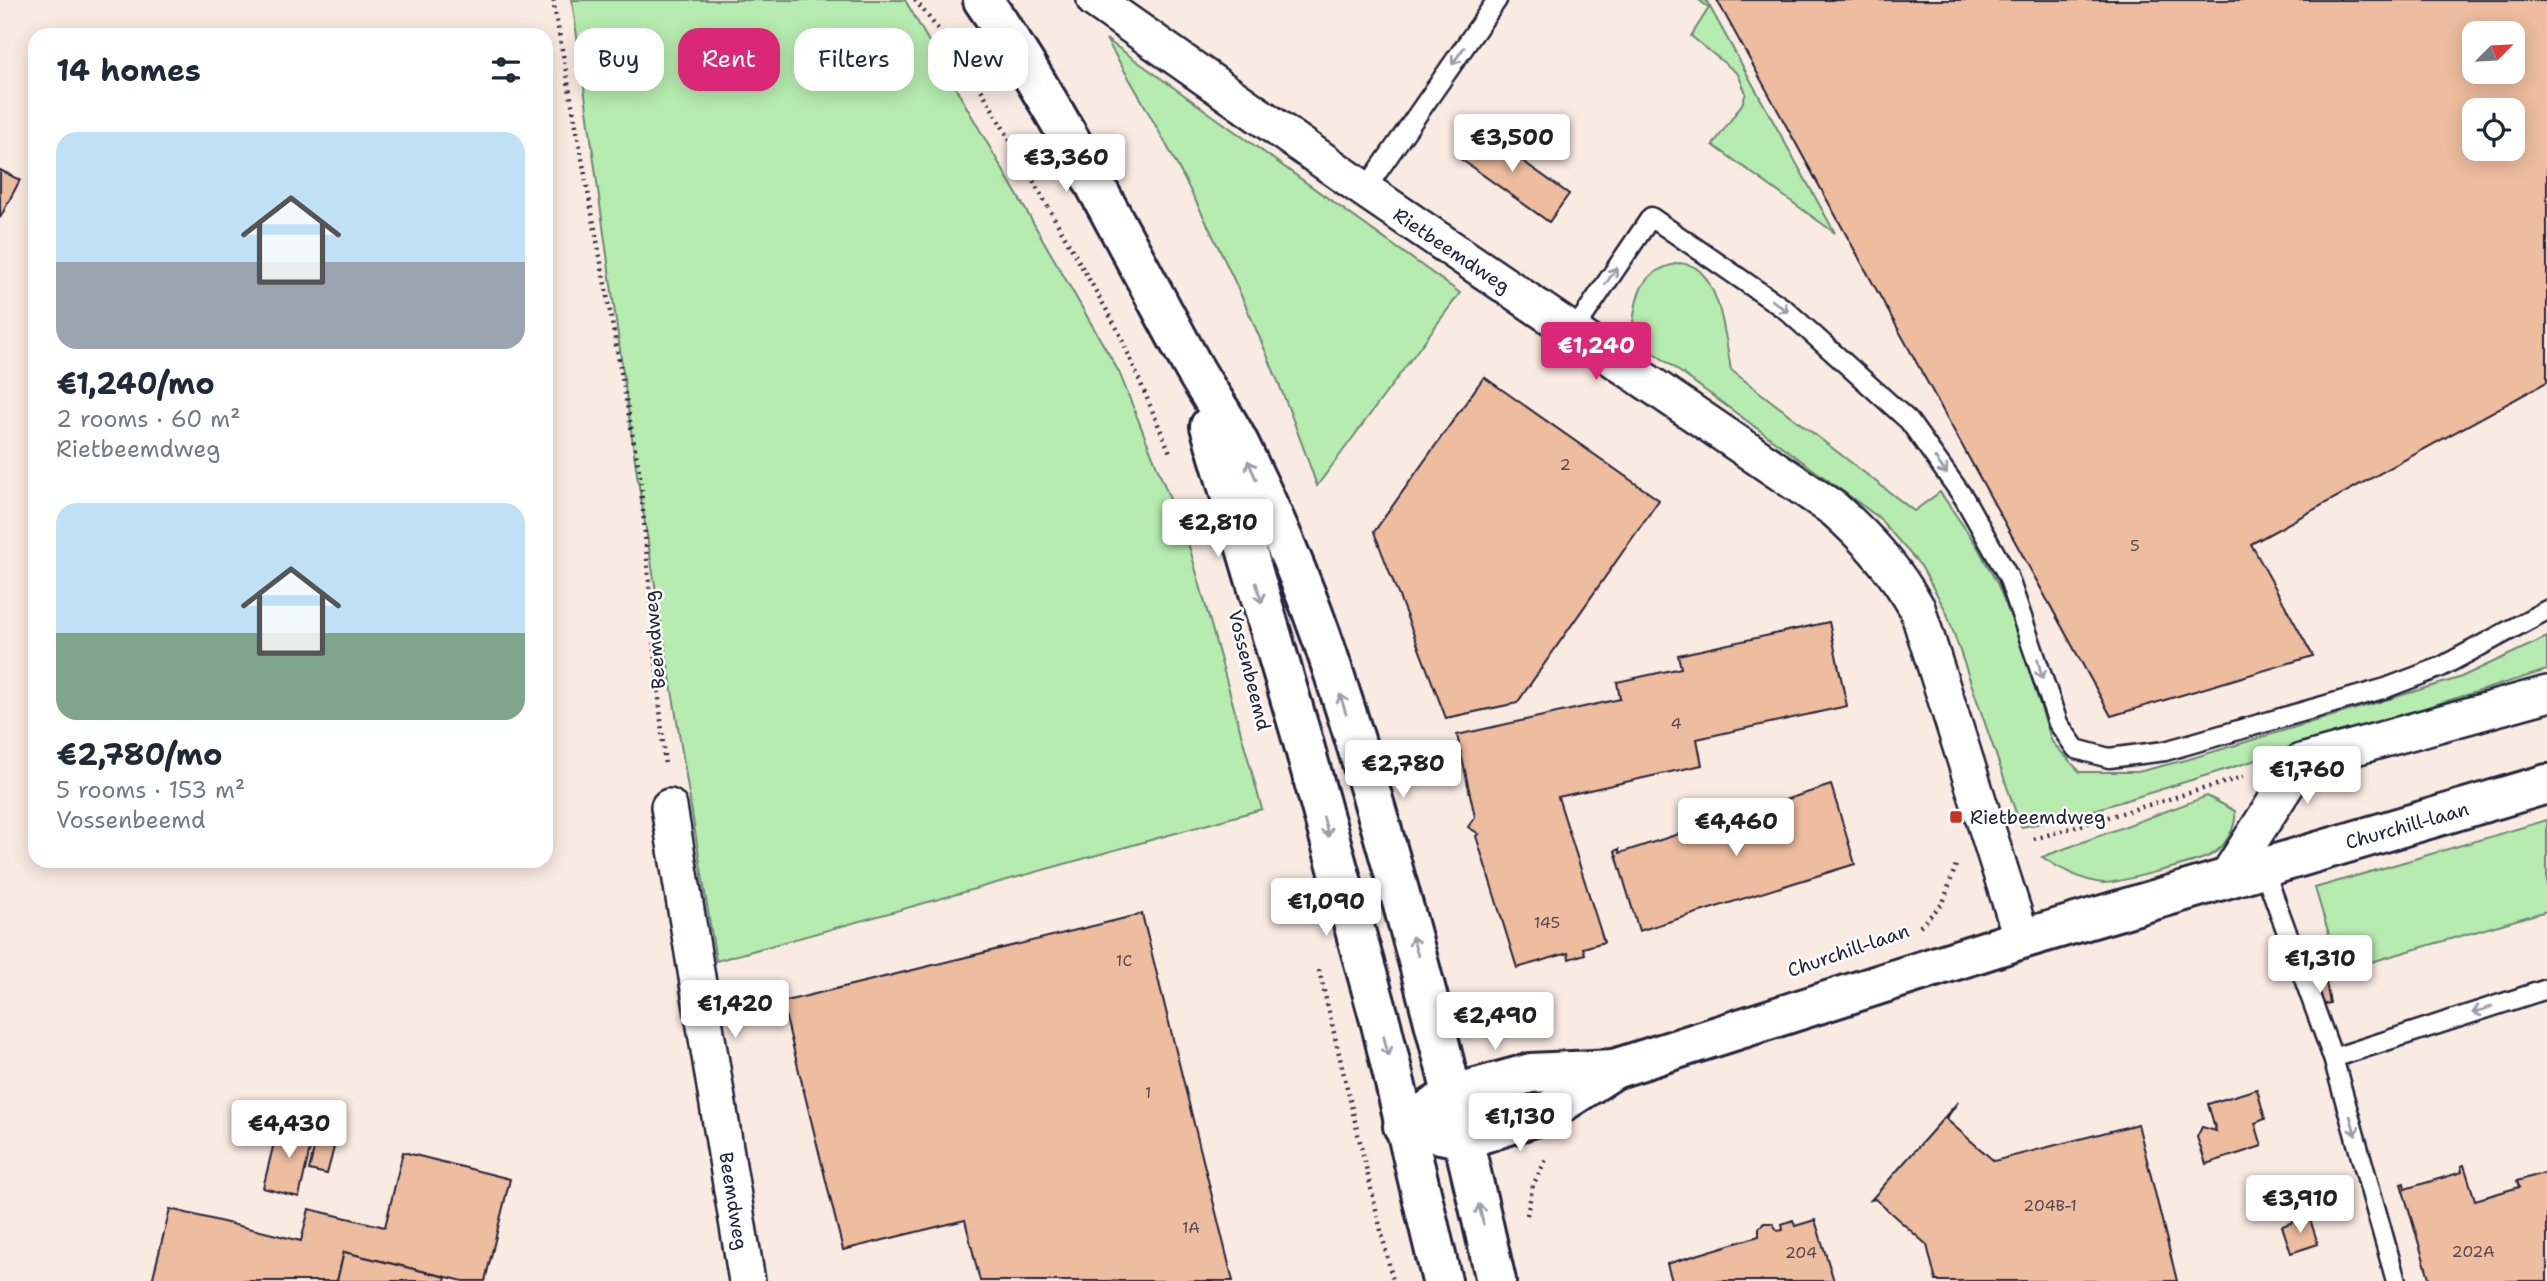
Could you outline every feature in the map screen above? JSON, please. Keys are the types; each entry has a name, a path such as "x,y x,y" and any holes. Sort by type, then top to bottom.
{"main road":[{"name":"Vossenbeemd","path":"983,0 1019,52 1153,288 1191,363 1243,451 1334,671 1433,1008 1496,1281"},
{"name":"Vossenbeemd","path":"1191,363 1302,737 1381,1024 1442,1281"},
{"name":"Churchill-laan","path":"1404,1126 1454,1094 1531,1073 1614,1069 2022,939 2547,784"},
{"name":"Churchill-laan","path":"1404,1126 1464,1139 1544,1114 1614,1069"}],"street":[{"name":"Rietbeemdweg","path":"1095,0 1365,190 1834,509 1870,542 1901,580 1917,608 2022,939"},
{"path":"2245,872 2301,762 2547,694"},
{"name":"Beemdweg","path":"668,807 747,1281"}],"lane":[{"path":"1365,190 1497,0"},
{"path":"1573,332 1651,217 1786,310 1909,421 1964,498 2008,576 2058,723 2076,749 2109,758 2165,751 2386,688 2441,667 2547,610"},
{"path":"2245,872 2333,1058 2396,1281"},
{"path":"2333,1058 2547,989"}],"path":[{"name":"Beemdweg","path":"553,0 639,476 668,807"},
{"path":"915,0 969,68 1119,332 1173,458"},
{"name":"Churchill-laan","path":"1912,930 1923,924 1942,903 1957,864 2210,785 2301,762"},
{"path":"1316,957 1394,1281"},
{"path":"1469,998 1521,1037"}],"green space":[{"path":"572,0 905,0 928,40 928,91 957,91 1119,372 1190,549 1262,809 716,961 637,474 584,91 664,91 664,28 576,28"},
{"path":"1699,0 1706,0 1835,233 1713,145 1742,104 1746,93 1738,74 1691,36 1709,8"},
{"path":"1106,39 1460,293 1317,486 1273,370 1224,257 1168,147"},
{"path":"1680,263 1696,268 1711,288 1721,315 1731,370 1914,511 1940,492 1977,546 1997,583 2016,630 2052,742 2080,772 2138,772 2189,759 2459,678 2547,637 2547,670 2075,816 2021,827 1946,611 1921,566 1878,517 1631,336 1641,288 1655,272"},
{"path":"2207,796 2235,811 2235,818 2232,831 2224,843 2215,853 2201,859 2103,883 2087,880 2042,857"},
{"path":"2547,820 2547,911 2340,971 2315,888"}],"building":[{"path":"1717,0 2547,0 2547,382 2251,544 2313,656 2111,716"},
{"path":"1475,127 1569,194 1549,222 1455,155"},
{"path":"0,170 20,180 0,218"},
{"path":"1484,377 1659,500 1517,703 1446,718 1374,532"},
{"path":"1829,622 1847,706 1697,739 1702,765 1558,797 1604,942 1583,948 1585,954 1569,959 1568,953 1517,968 1476,836 1479,834 1468,827 1475,817 1457,735 1620,699 1617,682 1681,668 1678,655"},
{"path":"1831,785 1855,864 1639,931 1615,851 1619,849 1620,853"},
{"path":"1142,914 1233,1281 980,1281 965,1220 843,1250 782,1002"},
{"path":"2326,983 2330,1003 2316,1006 2310,987"},
{"path":"2257,1089 2265,1119 2255,1123 2262,1146 2206,1164 2197,1137 2202,1127 2216,1131 2208,1104"},
{"path":"1958,1102 1946,1119 1994,1161 2138,1124 2177,1281 1936,1281 1927,1245 1875,1199 1871,1200"},
{"path":"279,1122 314,1131 299,1197 263,1188"},
{"path":"318,1132 337,1136 327,1174 309,1170"},
{"path":"403,1152 510,1179 485,1281 463,1281 344,1252 337,1281 152,1281 170,1209 301,1241 309,1209 385,1227"},
{"path":"2464,1165 2475,1200 2519,1187 2517,1181 2547,1172 2547,1281 2430,1281 2401,1184 2404,1183 2405,1189 2462,1172 2461,1166"},
{"path":"2309,1216 2318,1244 2291,1253 2282,1226"},
{"path":"1793,1220 1795,1226 1815,1220 1834,1281 1672,1281 1667,1264 1759,1236 1759,1228 1764,1223 1772,1223 1778,1231 1783,1230 1782,1224"},
{"path":"344,1252 446,1277 445,1281 337,1281"}],"place":[{"name":"Rietbeemdweg","path":"1956,817"}]}
